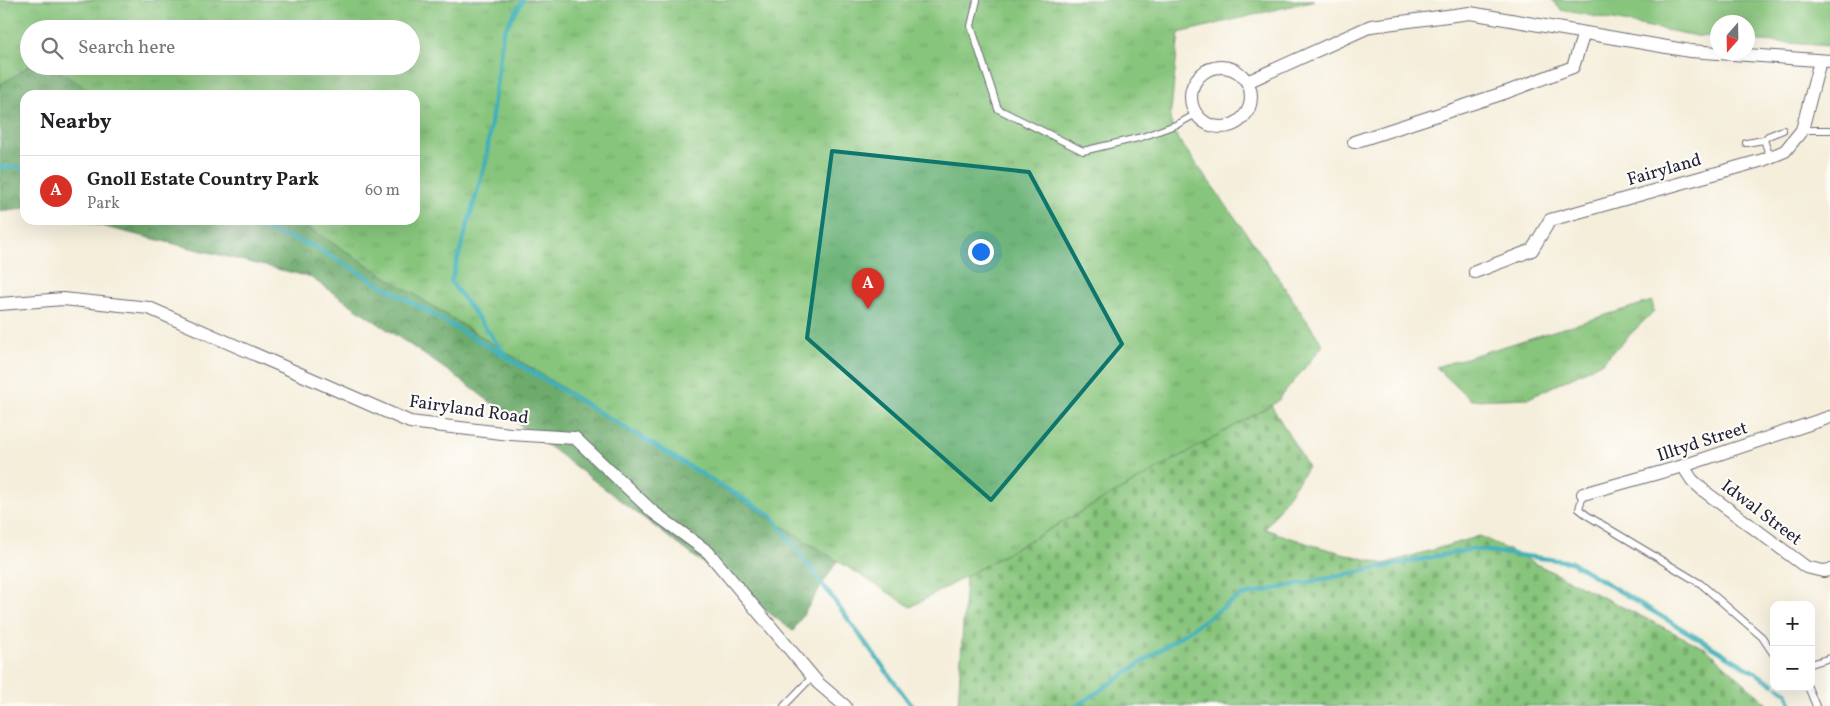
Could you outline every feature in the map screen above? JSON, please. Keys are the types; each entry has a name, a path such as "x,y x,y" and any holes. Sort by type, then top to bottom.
{"street":[{"name":"Fairyland","path":"1247,82 1371,26 1470,13 1690,51 1825,61 1802,130 1785,151 1770,157 1550,220 1532,250 1475,272"},
{"path":"1354,142 1507,92 1573,67 1584,33"},
{"path":"1226,68 1236,71 1247,82 1251,91 1252,102 1242,120 1231,126 1220,128 1210,126 1196,114 1191,94 1198,78 1206,71 1226,68"},
{"name":"Fairyland Road","path":"0,304 63,299 149,308 410,422 510,434 575,438 653,512 708,552 813,676 846,706"},
{"name":"Illtyd Street","path":"1583,494 1683,466 1830,417"},
{"name":"Idwal Street","path":"1683,466 1692,480 1704,491 1806,567 1823,571 1830,570"}],"lane":[{"path":"977,0 971,26 998,109 1083,151 1142,137 1178,124 1196,114"},
{"path":"1746,143 1764,140 1768,136 1783,130"},
{"path":"1802,130 1830,130"},
{"path":"1764,140 1770,157"},
{"path":"1583,494 1579,509 1701,584 1762,637 1770,650"},
{"path":"1815,663 1830,658"},
{"path":"784,706 813,676"},
{"path":"1810,691 1816,706"}],"highlighted area":[{"path":"832,151 1029,172 1122,344 991,500 807,338"}],"green space":[{"path":"0,0 554,0 732,440 837,561 793,631 457,377 310,277 97,225 420,225 420,90 20,90 20,209 0,211"},
{"path":"0,0 1315,0 1179,33 1170,120 1177,137 1275,273 1323,345 1277,402 911,607 304,225 420,225 420,90 89,90 65,75 420,75 420,20 20,20 20,72 0,85"},
{"path":"1552,0 1830,0 1830,46 1755,41 1755,15 1710,15 1710,37 1697,36 1561,10"},
{"path":"1652,301 1654,311 1601,363 1529,398 1471,400 1436,367"},
{"path":"1271,405 1308,467 1265,529 1312,545 1384,564 1480,536 1707,649 1770,706 958,706 966,576"}],"waterway":[{"path":"505,354 451,282 486,161 503,32 523,0"},
{"path":"0,167 20,167"},
{"path":"252,225 313,246 507,357 772,516 912,706"},
{"path":"1077,706 1240,596 1473,549 1571,562 1770,682"},
{"path":"1785,691 1792,706"}],"place":[{"name":"Gnoll Estate Country Park","path":"868,309"}]}
